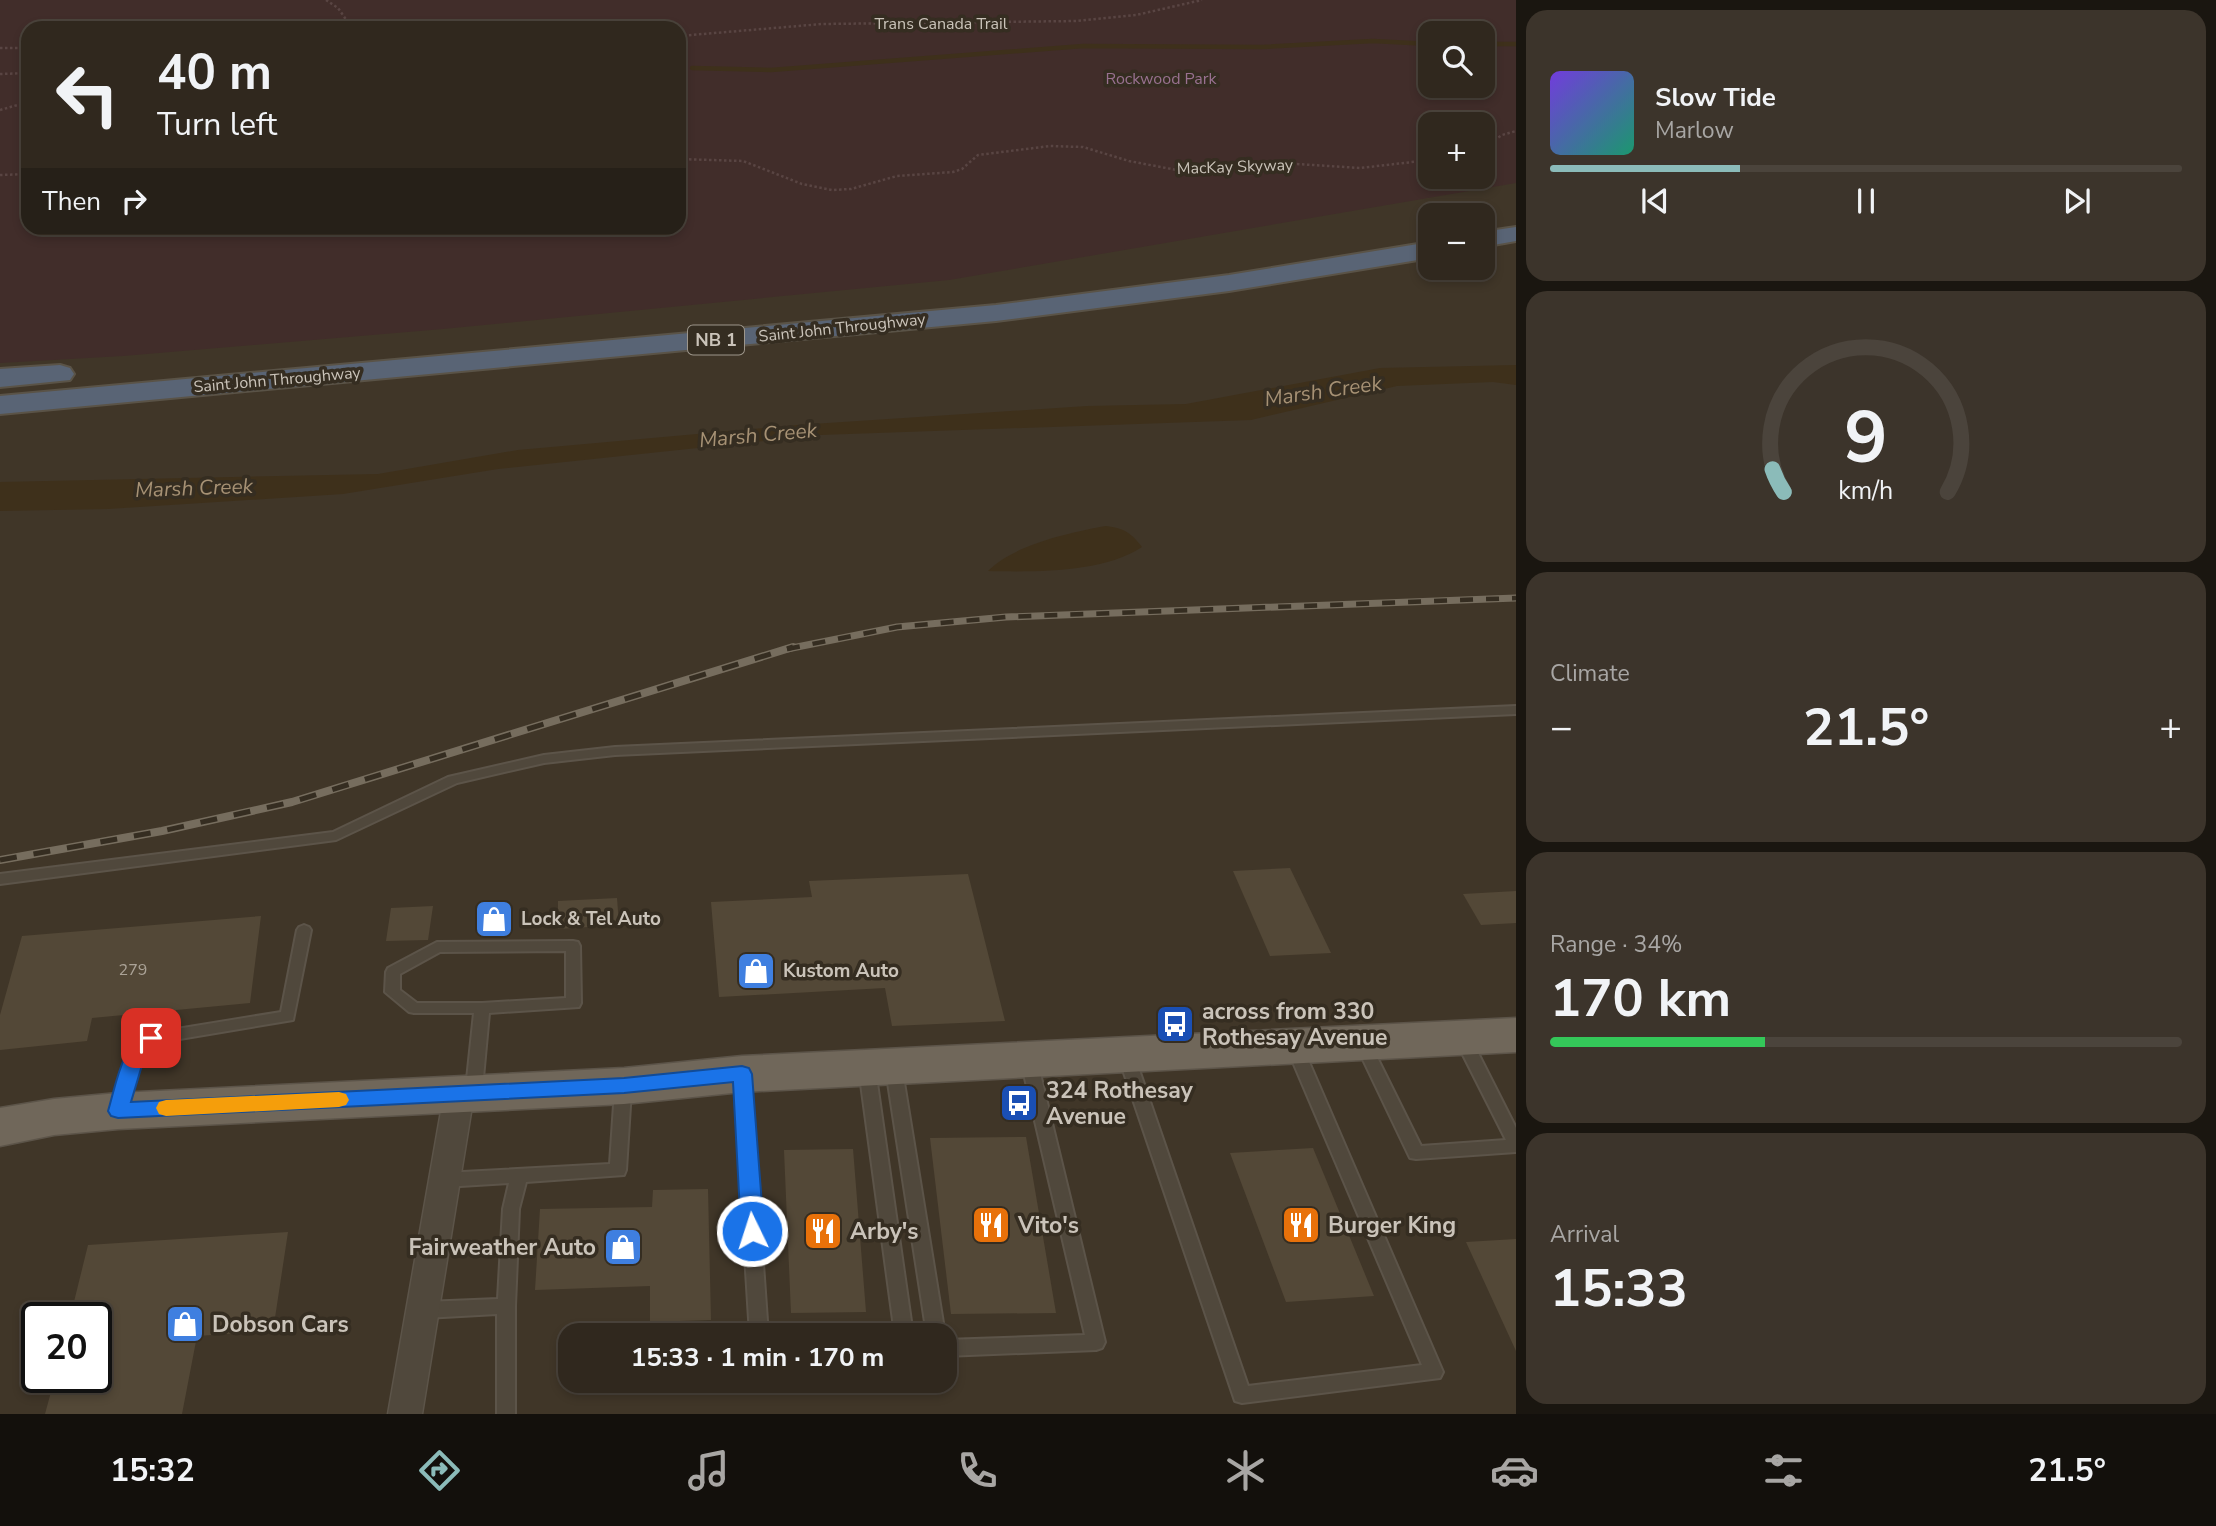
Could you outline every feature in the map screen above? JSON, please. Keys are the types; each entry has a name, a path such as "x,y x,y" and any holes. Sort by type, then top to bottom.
{"highway":[{"path":"1495,226 1516,222"},
{"path":"1495,238 1516,234"},
{"name":"Saint John Throughway","path":"0,391 746,325 983,300 1196,273 1418,239"},
{"name":"Saint John Throughway","path":"0,405 996,313 1229,283 1418,252"},
{"path":"0,432 762,345 996,313"},
{"path":"0,377 335,360"}],"main road":[{"path":"6,1131 118,1111 624,1086 742,1074 1516,1035"}],"street":[{"path":"404,1414 444,1180 467,1093"}],"lane":[{"path":"0,879 336,836 453,780 531,761 591,753 671,747 1516,710"},
{"path":"118,1111 133,1060 151,1038 288,1016 304,930"},
{"path":"573,946 575,1003 482,1008 414,1008 391,992 393,972 437,947 573,946"},
{"path":"467,1093 482,1008"},
{"path":"1362,1042 1416,1153 1516,1145 1463,1037"},
{"path":"1125,1055 1242,1395 1434,1372 1294,1046"},
{"path":"957,1348 1096,1342 1028,1059"},
{"path":"880,1067 903,1323"},
{"path":"880,1067 933,1323"},
{"path":"742,1074 758,1323"},
{"path":"444,1180 618,1170 624,1086"},
{"path":"506,1414 506,1306 511,1209 519,1176"},
{"path":"421,1310 506,1306"}],"path":[{"path":"326,0 338,8 347,21"},
{"name":"Trans Canada Trail","path":"686,36 800,25 956,26 1069,21 1141,14 1202,0"},
{"path":"0,48 21,48"},
{"path":"0,74 21,73"},
{"path":"0,110 21,105"},
{"path":"1495,140 1516,131"},
{"name":"MacKay Skyway","path":"686,159 743,160 802,184 832,190 851,189 897,176 953,172 962,169 978,155 1050,146 1083,147 1129,162 1182,171 1224,166 1262,169 1297,164 1360,168 1418,161"},
{"path":"0,175 21,174"}],"green space":[{"name":"Rockwood Park","path":"0,0 1516,0 1516,183 1495,187 1495,112 1418,112 1418,189 1481,189 949,280 443,329 123,356 0,363"}],"water":[{"name":"Marsh Creek","path":"1516,365 1516,385 1493,382 1397,386 1251,420 820,435 498,469 343,494 108,509 0,511 0,482 378,474 518,450 797,425 1087,406 1186,404 1380,368"},
{"path":"1106,526 1127,532 1142,547 1126,556 1088,566 1047,571 988,571 1027,547 1060,536"}],"building":[{"path":"1290,868 1331,953 1270,956 1233,871"},
{"path":"968,874 1005,1021 892,1026 885,988 719,997 711,902 812,897 809,881"},
{"path":"1516,891 1516,923 1481,925 1463,894"},
{"path":"617,898 619,925 558,929 558,901"},
{"path":"433,906 428,940 386,941 391,908"},
{"path":"261,916 250,1003 92,1018 87,1041 0,1050 0,1015 22,936"},
{"name":"Vito's","path":"1026,1137 1056,1313 951,1314 930,1138"},
{"name":"Burger King","path":"1313,1148 1374,1296 1286,1302 1230,1153"},
{"name":"Arby's","path":"853,1149 866,1312 791,1313 784,1150"},
{"name":"Fairweather Auto","path":"708,1189 711,1320 650,1322 650,1286 535,1290 540,1209 652,1207 653,1190"},
{"name":"Dobson Cars","path":"288,1232 273,1331 197,1336 182,1414 45,1414 51,1393 112,1393 112,1302 74,1302 88,1245"},
{"path":"1516,1239 1516,1351 1466,1242"}],"waterway":[{"path":"692,68 771,70 1083,46 1262,47 1373,41 1418,43"},
{"path":"1495,44 1516,44"}],"railway":[{"path":"787,649 897,627 1006,617 1516,598"},
{"path":"0,860 162,831 292,802 793,647"}],"slow traffic":[{"path":"166,1108 339,1100"}],"place":[{"name":"Lock & Tel Auto","path":"494,919"},
{"name":"Kustom Auto","path":"756,971"},
{"name":"across from 330 Rothesay Avenue","path":"1175,1024"},
{"name":"324 Rothesay Avenue","path":"1019,1103"},
{"name":"Vito's","path":"991,1225"},
{"name":"Burger King","path":"1301,1225"},
{"name":"Arby's","path":"823,1231"},
{"name":"Fairweather Auto","path":"623,1247"},
{"name":"Dobson Cars","path":"185,1324"}],"route":[{"path":"151,1038 133,1060 118,1111 624,1086 742,1074 752,1231"}]}
